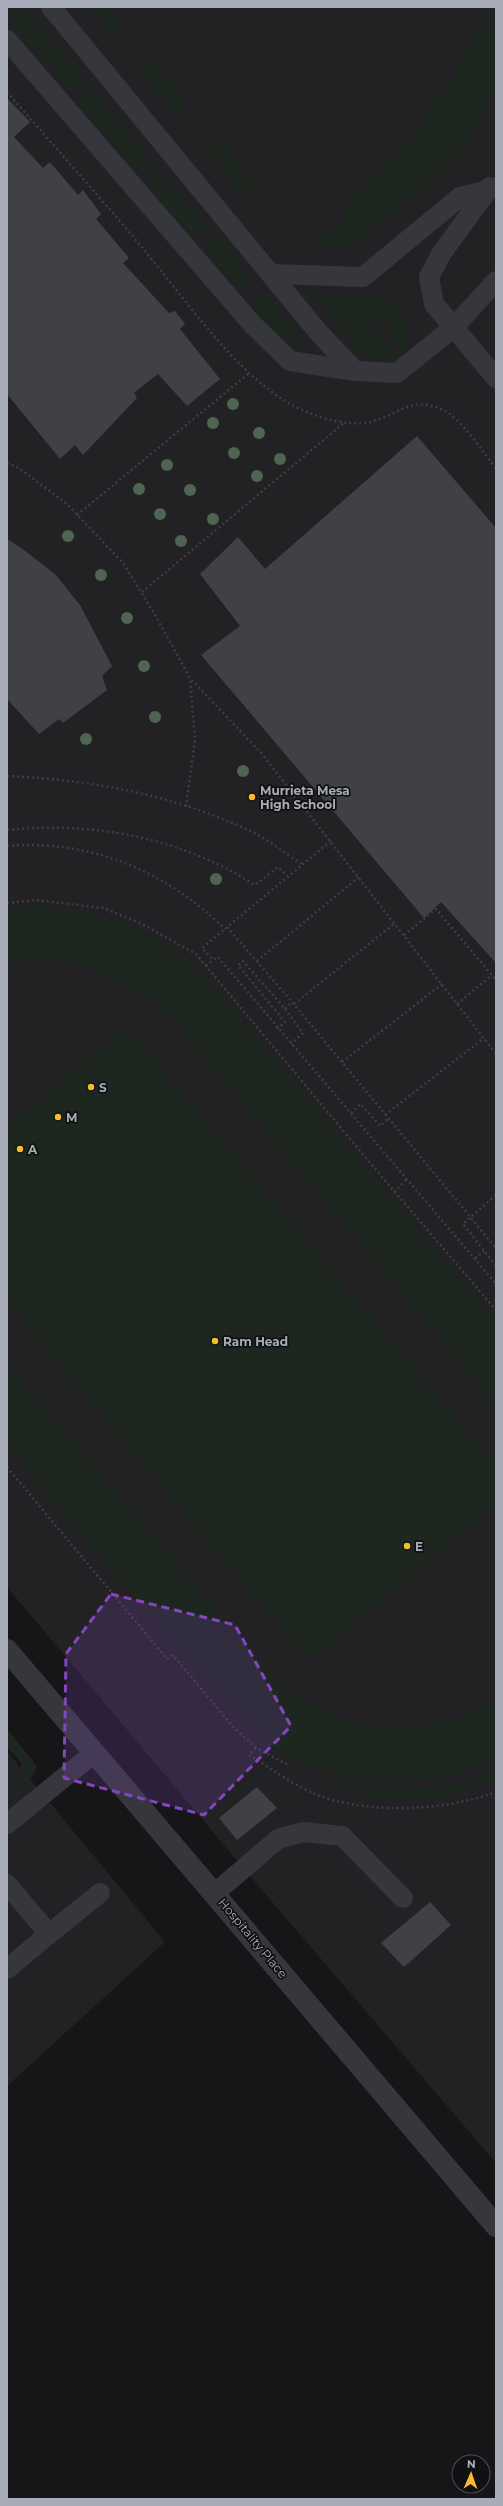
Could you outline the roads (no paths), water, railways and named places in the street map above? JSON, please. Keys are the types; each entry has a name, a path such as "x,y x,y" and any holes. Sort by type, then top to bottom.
{"street":[{"name":"Hospitality Place","path":"7,1650 496,2226"}],"lane":[{"path":"51,7 319,333 355,371"},
{"path":"7,40 253,326 290,361 355,371 397,373 454,327 496,281"},
{"path":"272,274 362,277 460,198 491,186"},
{"path":"491,186 441,254 429,277 434,304 496,378"},
{"path":"7,1824 94,1753"},
{"path":"215,1894 278,1839 303,1832 342,1836 403,1898"},
{"path":"7,1884 49,1934"},
{"path":"7,1969 100,1893"}],"place":[{"name":"Murrieta Mesa High School","path":"252,797"},
{"name":"S","path":"91,1087"},
{"name":"M","path":"58,1117"},
{"name":"A","path":"20,1149"},
{"name":"Ram Head","path":"215,1341"},
{"name":"E","path":"407,1546"}]}
